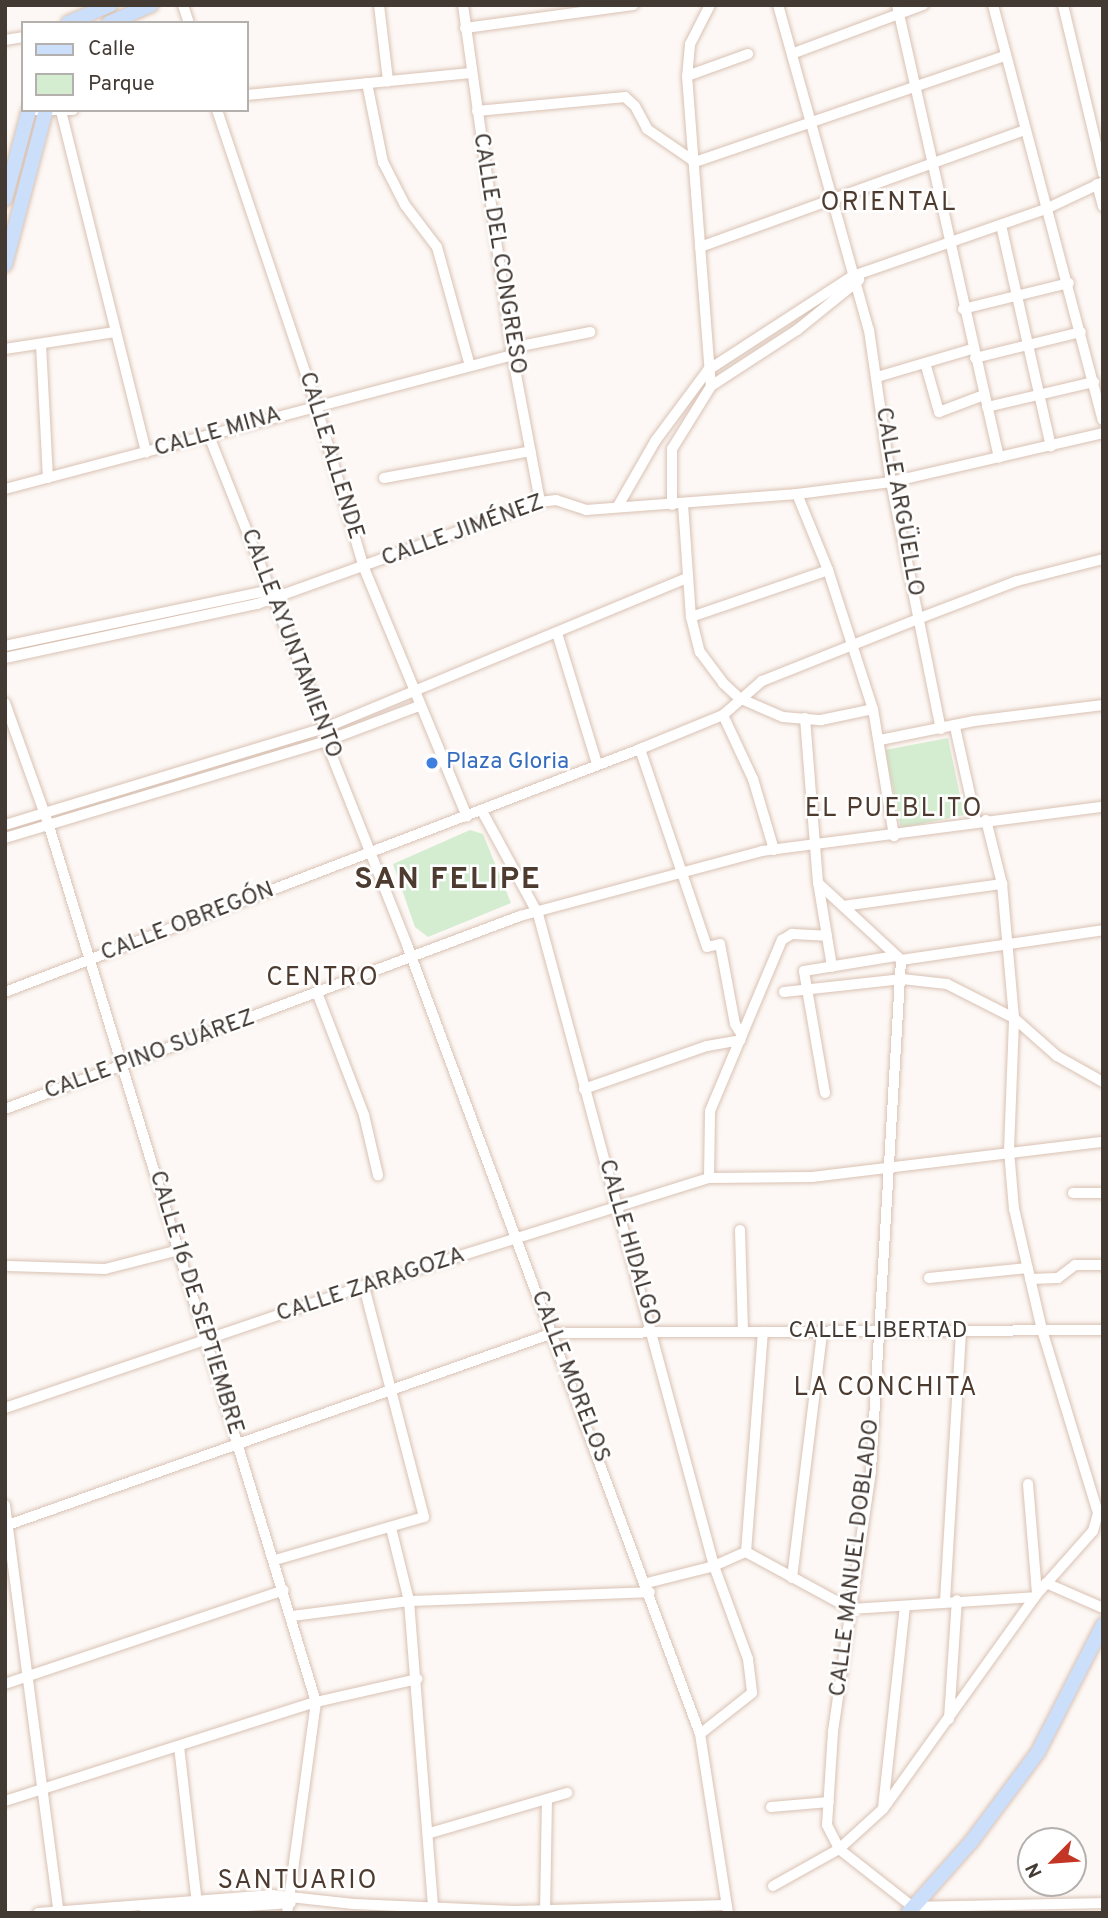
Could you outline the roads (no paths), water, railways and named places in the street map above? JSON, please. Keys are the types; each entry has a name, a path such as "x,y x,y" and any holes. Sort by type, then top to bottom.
{"main road":[{"path":"113,21 151,5"},
{"path":"73,21 109,6"},
{"path":"5,199 10,172 28,112"},
{"path":"5,265 26,177 46,112"},
{"path":"10,172 26,177"},
{"path":"910,1910 971,1842 1038,1752 1103,1625"}],"street":[{"path":"379,5 388,81"},
{"name":"CALLE DEL CONGRESO","path":"463,5 512,352 540,502"},
{"path":"466,27 634,5"},
{"path":"710,5 690,44 687,76 711,386"},
{"name":"CALLE ARGÜELLO","path":"778,5 794,53 831,198 857,278 877,377 891,482 941,729"},
{"path":"794,53 897,9 923,5"},
{"path":"993,5 1069,282 1103,420"},
{"path":"1063,5 1103,173"},
{"path":"897,9 947,241 999,458"},
{"path":"687,76 748,54"},
{"path":"695,162 916,90 1005,56"},
{"path":"248,95 471,73"},
{"path":"367,83 383,162 405,205 437,247 470,366"},
{"path":"477,111 625,97 635,106 647,129 695,162"},
{"path":"67,112 115,332 146,453"},
{"name":"CALLE ALLENDE","path":"218,112 316,405 364,568 467,817"},
{"path":"700,247 1026,130"},
{"path":"618,506 656,440 708,370 857,278 947,241 1048,208 1100,183 1103,206"},
{"path":"1000,225 1051,446"},
{"path":"857,278 797,330 711,386 672,449 691,617 700,652 739,698 783,717 805,718 873,709"},
{"path":"963,309 1069,282"},
{"path":"5,349 115,332"},
{"name":"CALLE MINA","path":"5,489 590,332"},
{"path":"877,377 974,354 1028,346 1081,332"},
{"path":"41,345 48,478"},
{"path":"926,366 939,412 986,401 1040,395 1094,382"},
{"name":"CALLE JIMÉNEZ","path":"5,658 37,645 286,590 364,568 540,502 556,500 586,510 797,494 891,482 1103,433"},
{"name":"CALLE AYUNTAMIENTO","path":"209,436 326,728 326,741 369,852"},
{"path":"384,478 531,451"},
{"path":"797,494 828,570 873,709 894,836"},
{"path":"369,852 467,817 723,715 739,698 762,681 919,618 1017,581 1103,559"},
{"path":"691,617 828,570"},
{"path":"229,764 415,694 687,578"},
{"path":"557,633 597,764"},
{"name":"CALLE JIMÉNEZ","path":"5,646 37,645"},
{"name":"CALLE 16 DE SEPTIEMBRE","path":"5,703 49,826 88,961 123,1066 275,1560 316,1702 287,1904"},
{"path":"880,740 955,727 974,721 1103,705"},
{"path":"5,825 229,764 326,741 419,706"},
{"path":"723,715 753,779 774,850"},
{"path":"805,718 818,882 832,967"},
{"path":"773,1886 839,1849 883,1809 949,1722 1046,1583 1098,1535 1098,1513 1042,1330 1014,1209 1009,1151 1014,1018 1002,884 955,727"},
{"path":"640,749 707,947 720,944 735,1024 741,1038"},
{"path":"5,838 49,826 136,791"},
{"name":"CALLE PINO SUÁREZ","path":"5,1109 318,995 504,921 538,915 774,850 1103,807"},
{"name":"CALLE HIDALGO","path":"482,811 538,915 717,1565 754,1684 747,1700 700,1734"},
{"name":"CALLE MORELOS","path":"369,852 411,956 649,1588 700,1734 726,1909"},
{"name":"CALLE OBREGÓN","path":"5,992 369,852"},
{"path":"818,882 898,958"},
{"path":"843,906 1002,884"},
{"path":"825,1093 805,990 804,971 1103,930"},
{"path":"711,1178 710,1111 782,940 792,934 827,936"},
{"name":"CALLE MANUEL DOBLADO","path":"839,1849 827,1825 833,1732 871,1471 902,979 898,958"},
{"path":"783,992 902,979 947,984 1014,1018 1057,1056 1103,1082"},
{"path":"318,995 364,1115 379,1175"},
{"path":"584,1089 707,1046 741,1038"},
{"name":"CALLE ZARAGOZA","path":"5,1408 207,1342 364,1286 711,1178 740,1174 812,1177 1009,1151 1103,1142"},
{"path":"1073,1193 1103,1194"},
{"path":"740,1230 742,1332"},
{"path":"9,1266 105,1269 179,1250"},
{"path":"929,1278 1028,1273 1058,1278 1075,1265 1103,1265"},
{"path":"275,1560 424,1517 364,1286"},
{"name":"CALLE LIBERTAD","path":"553,1333 961,1333 1103,1330"},
{"path":"744,1553 763,1332"},
{"path":"792,1578 822,1332"},
{"path":"7,1525 392,1392 553,1333"},
{"path":"945,1601 961,1333"},
{"path":"1028,1484 1036,1596"},
{"path":"5,1505 45,1788 59,1912"},
{"path":"391,1528 409,1601 430,1833 433,1908"},
{"path":"292,1616 409,1601 649,1588 744,1553"},
{"path":"744,1553 851,1609 1036,1596"},
{"path":"1046,1583 1103,1608"},
{"path":"5,1684 284,1590"},
{"path":"949,1722 957,1600"},
{"path":"883,1809 905,1606"},
{"path":"5,1801 316,1702 417,1679"},
{"path":"179,1746 197,1907"},
{"path":"430,1833 567,1793"},
{"path":"545,1911 547,1799"},
{"path":"771,1807 829,1802"},
{"path":"839,1849 910,1910 1039,1909 1103,1903"},
{"path":"38,1913 287,1904 300,1900 514,1912 726,1909"},
{"path":"144,1913 197,1907"}],"place":[{"name":"Plaza Gloria","path":"432,763"}],"district":[{"name":"ORIENTAL","path":"889,204"},
{"name":"EL PUEBLITO","path":"894,810"},
{"name":"SAN FELIPE","path":"448,881"},
{"name":"CENTRO","path":"323,979"},
{"name":"LA CONCHITA","path":"886,1389"},
{"name":"SANTUARIO","path":"298,1882"}]}
